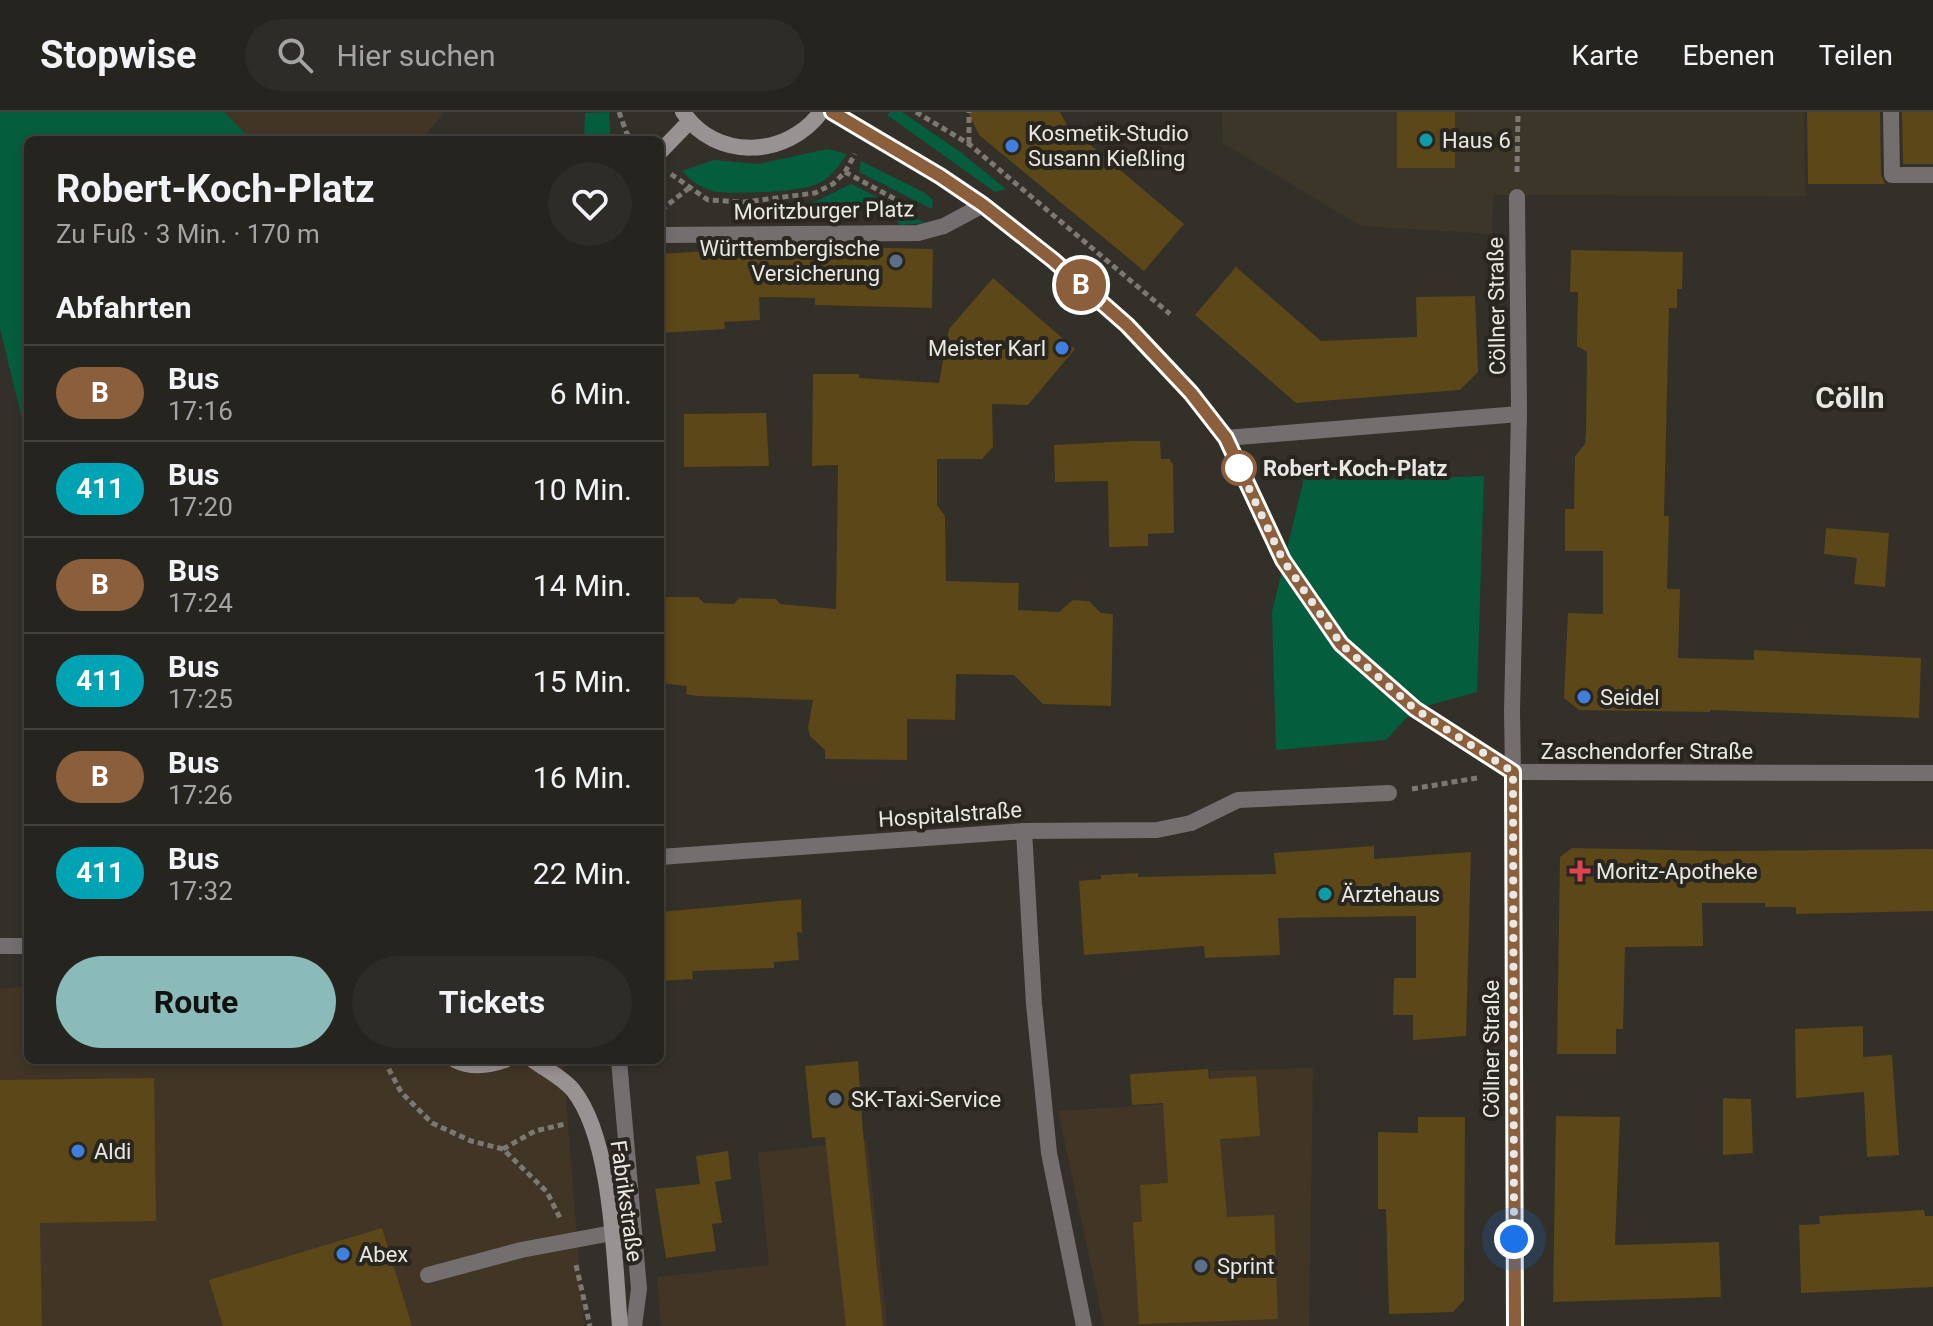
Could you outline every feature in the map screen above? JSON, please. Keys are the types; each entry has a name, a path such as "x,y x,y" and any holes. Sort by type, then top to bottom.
{"street":[{"path":"664,147 686,117 714,140 732,147 751,149 775,146 794,137 821,112"},
{"name":"Zaschendorfer Straße","path":"832,112 983,205 1053,260 1127,325 1191,393 1226,438 1283,560 1341,644 1415,709 1513,772 1933,773"},
{"path":"1891,112 1892,175 1933,175"},
{"name":"Cöllner Straße","path":"1517,197 1519,414"},
{"name":"Moritzburger Platz","path":"664,235 918,233 944,226 983,205"},
{"path":"1226,438 1519,414 1513,772"},
{"name":"Cöllner Straße","path":"1513,772 1515,1326"},
{"name":"Hospitalstraße","path":"664,857 1024,831 1157,830 1191,823 1238,800 1389,793"},
{"path":"1024,831 1034,1004 1049,1153 1084,1326"},
{"path":"0,946 24,946"},
{"path":"463,1064 490,1064"},
{"name":"Fabrikstraße","path":"538,1064 572,1089 600,1148 612,1233 620,1326"},
{"path":"619,1064 639,1289 634,1326"},
{"path":"428,1275 521,1250 612,1233"}],"path":[{"path":"619,112 625,136"},
{"path":"916,112 969,144 1170,314"},
{"path":"969,112 969,144"},
{"path":"1517,197 1518,112"},
{"path":"682,184 708,200 773,200 815,193 833,184 845,172 944,226"},
{"path":"664,208 689,188"},
{"path":"1389,793 1513,772"},
{"path":"386,1064 401,1092 432,1123 471,1141 503,1149 547,1192 570,1241 590,1326"}],"shaded area":[{"path":"224,112 444,112 425,136 248,136"},
{"path":"1222,112 1804,112 1805,196 1493,195 1492,234 1361,226 1223,143"},
{"path":"24,986 24,1064 563,1064 584,1326 0,1326 0,989"},
{"path":"1313,1068 1309,1326 1104,1326 1058,1111 1212,1101 1210,1071"},
{"path":"867,1140 887,1326 661,1326 657,1277 769,1265 758,1153"}],"green space":[{"path":"0,112 224,112 248,136 24,136 24,427 0,329"},
{"path":"609,112 611,136 584,136 585,113"},
{"path":"902,112 959,151 1006,189 995,192 887,115"},
{"path":"827,149 847,154 826,178 817,184 797,189 749,193 712,191 682,171 714,160 759,164"},
{"path":"861,161 925,193 933,200 932,209 859,172"},
{"path":"851,184 925,223 900,225 891,212 796,206 817,201"},
{"name":"Robert-Koch-Platz","path":"1484,476 1477,692 1415,709 1386,740 1276,750 1272,612 1304,478 1374,480"}],"building":[{"path":"968,112 1060,112 1067,125 1184,224 1144,271 979,135"},
{"name":"Haus 6","path":"1397,112 1455,112 1455,168 1397,168"},
{"path":"1807,112 1880,112 1881,175 1885,184 1808,184"},
{"path":"1902,112 1933,112 1933,164 1903,164"},
{"path":"788,246 933,249 932,308 815,305 815,298 759,297 760,320 724,322 725,329 664,333 664,254"},
{"path":"1571,250 1683,252 1682,289 1677,289 1677,308 1669,308 1664,516 1669,516 1667,589 1680,589 1678,658 1754,660 1754,650 1921,658 1919,718 1710,710 1579,710 1564,698 1568,613 1603,614 1603,551 1565,551 1565,509 1574,509 1575,456 1585,444 1586,433 1587,352 1577,346 1578,292 1570,292"},
{"path":"1236,267 1321,341 1417,337 1416,297 1475,296 1478,372 1460,390 1296,403 1195,315"},
{"path":"993,278 1075,349 1028,405 992,404 993,447 982,459 937,459 937,505 945,516 946,581 1019,583 1018,610 1059,612 1073,600 1089,601 1101,613 1113,614 1111,706 1043,704 1014,675 956,674 955,720 907,719 907,760 825,759 825,750 810,736 808,728 813,700 697,696 686,694 687,686 664,683 664,597 698,597 704,603 734,604 739,598 776,599 780,604 836,609 838,465 812,466 813,374 859,374 859,378 939,383 949,329"},
{"path":"766,413 769,466 684,467 684,414"},
{"path":"1160,441 1161,459 1170,459 1173,463 1174,533 1148,534 1148,546 1109,547 1108,481 1055,482 1054,445"},
{"path":"1826,528 1889,533 1885,587 1854,584 1857,558 1824,554"},
{"path":"1374,846 1374,859 1471,852 1466,1036 1413,1040 1413,1015 1393,1015 1394,978 1416,978 1416,916 1278,918 1280,955 1205,958 1204,946 1084,955 1079,881 1101,879 1101,875 1138,873 1138,877 1276,874 1274,853"},
{"path":"1572,848 1719,851 1933,849 1933,911 1796,914 1796,907 1765,907 1765,903 1702,903 1703,946 1625,947 1623,1029 1616,1029 1616,1054 1557,1054 1560,857"},
{"path":"801,899 802,933 797,932 799,960 774,962 774,968 692,971 693,979 664,981 664,912"},
{"path":"1863,1026 1863,1057 1892,1055 1899,1155 1867,1157 1864,1092 1796,1098 1795,1029"},
{"path":"858,1061 883,1326 846,1326 825,1137 812,1138 805,1066"},
{"path":"1208,1069 1209,1079 1256,1076 1260,1136 1220,1139 1227,1217 1274,1215 1278,1319 1139,1324 1133,1222 1142,1222 1140,1185 1168,1183 1163,1103 1132,1105 1130,1074"},
{"name":"Aldi","path":"154,1078 156,1221 40,1223 42,1326 0,1326 0,1080"},
{"path":"1723,1098 1751,1099 1753,1153 1723,1155"},
{"path":"1556,1116 1620,1117 1615,1245 1719,1242 1721,1297 1553,1302"},
{"path":"1418,1117 1465,1117 1464,1300 1453,1312 1389,1314 1386,1209 1378,1209 1378,1132 1418,1133"},
{"path":"728,1151 731,1179 715,1182 722,1223 712,1224 716,1251 666,1258 655,1189 700,1184 696,1156"},
{"path":"1924,1210 1925,1216 1933,1216 1933,1287 1801,1293 1799,1225 1820,1224 1819,1216"},
{"name":"Abex","path":"382,1228 412,1326 223,1326 209,1280"}],"bus line":[{"name":"B","path":"832,112 983,205 1053,260 1127,325 1191,393 1226,438 1283,560 1341,644 1415,709 1513,772 1515,1326"}],"place":[{"name":"Haus 6","path":"1426,140"},
{"name":"Kosmetik-Studio Susann Kießling","path":"1012,146"},
{"name":"Württembergische Versicherung","path":"896,261"},
{"name":"Meister Karl","path":"1062,348"},
{"name":"Robert-Koch-Platz","path":"1239,468"},
{"name":"Seidel","path":"1584,697"},
{"name":"Moritz-Apotheke","path":"1580,871"},
{"name":"Ärztehaus","path":"1325,894"},
{"name":"SK-Taxi-Service","path":"835,1099"},
{"name":"Aldi","path":"78,1151"},
{"name":"Abex","path":"343,1254"},
{"name":"Sprint","path":"1201,1266"}],"district":[{"name":"Cölln","path":"1850,398"}],"route":[{"path":"1239,468 1235,459 1283,560 1341,644 1415,709 1513,772 1514,1239"}]}
